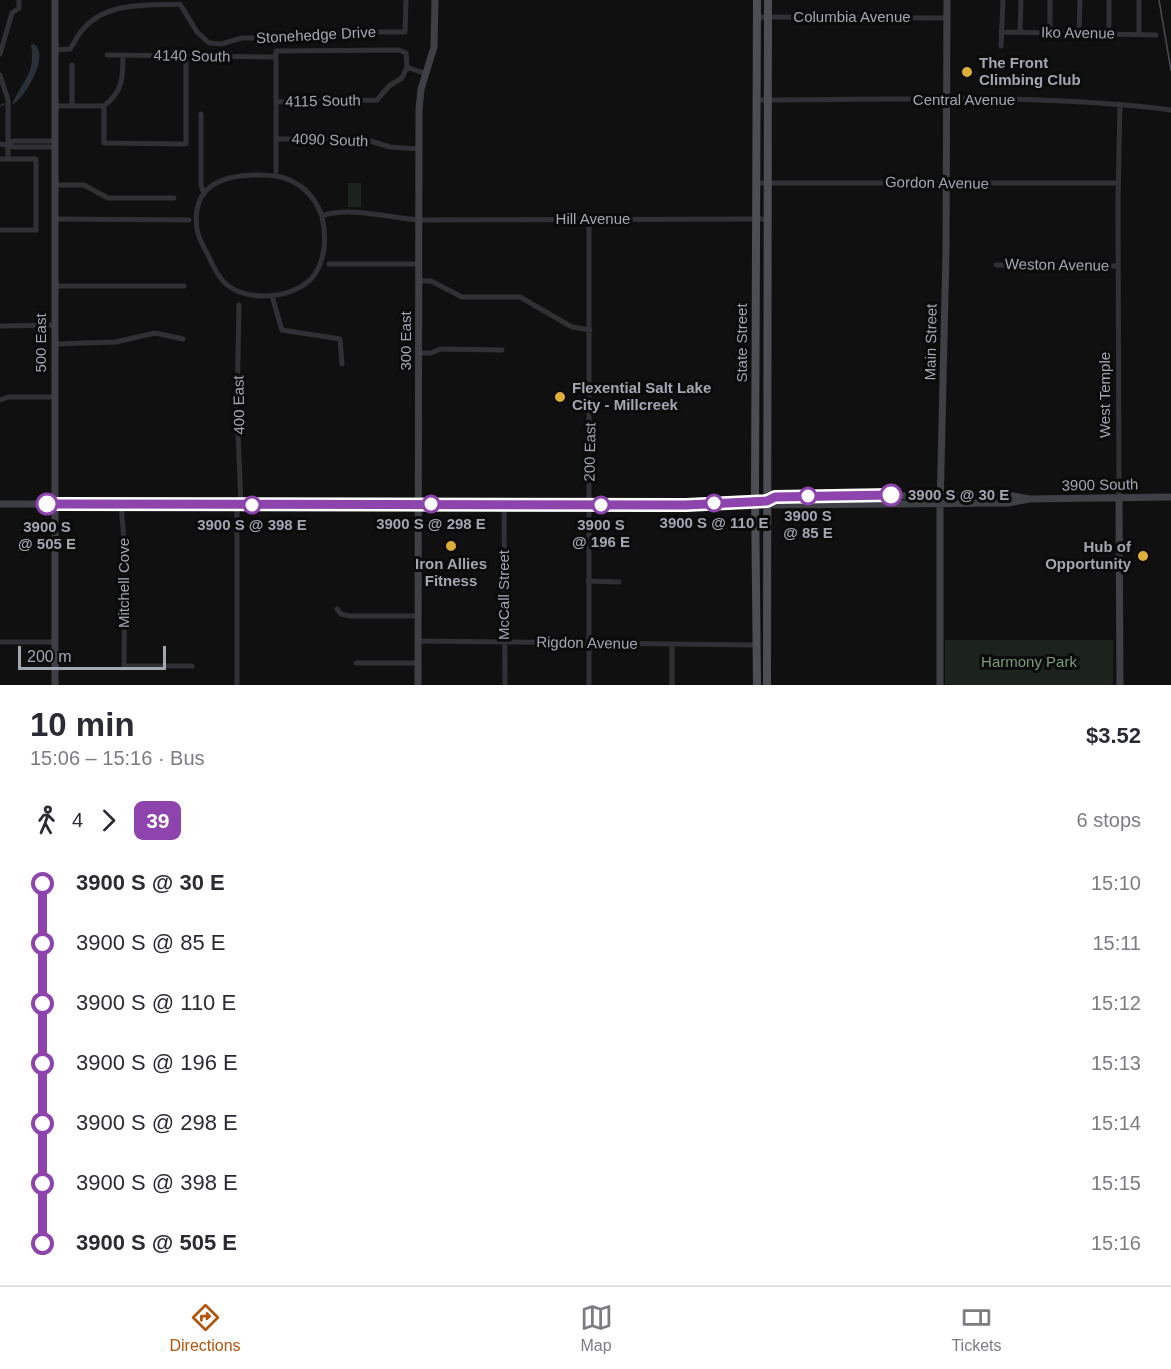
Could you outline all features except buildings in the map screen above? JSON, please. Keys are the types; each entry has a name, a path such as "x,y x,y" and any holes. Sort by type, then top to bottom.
{"main road":[{"name":"State Street","path":"757,0 755,501 757,685"},
{"name":"State Street","path":"767,685 768,0"}],"street":[{"path":"0,54 12,13 19,8 19,0"},
{"name":"500 East","path":"55,0 55,685"},
{"name":"Stonehedge Drive","path":"55,50 70,49 82,30 92,21 117,8 126,6 180,4 196,32 209,43 221,44 242,38 264,38 292,33 318,37 353,32 405,32 406,0"},
{"name":"300 East","path":"418,685 420,97 434,47 435,0"},
{"name":"Main Street","path":"940,685 947,183 947,0"},
{"path":"1001,46 1003,0"},
{"path":"1020,32 1021,0"},
{"path":"1050,0 1050,33"},
{"path":"1079,33 1080,0"},
{"path":"1109,0 1109,34"},
{"path":"1138,0 1139,34"},
{"name":"Columbia Avenue","path":"757,17 947,18"},
{"name":"Iko Avenue","path":"1001,32 1156,34"},
{"name":"4140 South","path":"107,55 276,54 399,50 406,53 407,67"},
{"path":"276,54 276,171"},
{"path":"123,55 120,89 104,106 104,143 186,144 186,55"},
{"path":"72,65 72,106"},
{"path":"407,67 426,74"},
{"name":"4115 South","path":"276,102 377,100 389,86 402,78 407,67"},
{"path":"0,75 8,100 8,159"},
{"name":"Central Avenue","path":"757,100 1049,100 1120,104 1171,111"},
{"name":"West Temple","path":"1120,104 1118,183 1120,685"},
{"path":"55,106 104,106"},
{"path":"201,114 201,185 204,194"},
{"name":"4090 South","path":"276,139 364,139 390,147 419,149"},
{"path":"0,144 15,147 55,144"},
{"path":"0,159 36,159 36,230 0,230"},
{"path":"275,176 291,181 307,191 321,216 324,233 323,252 313,277 289,292 264,297 245,293 225,283 197,231 197,216 204,194 213,184 230,177 275,176"},
{"name":"Gordon Avenue","path":"756,183 1118,183"},
{"path":"55,185 84,185 108,198 174,198"},
{"name":"Hill Avenue","path":"321,216 328,213 366,213 419,220 768,219"},
{"path":"55,219 189,220"},
{"name":"200 East","path":"589,219 589,685"},
{"path":"329,264 419,264"},
{"name":"Weston Avenue","path":"996,265 1118,266"},
{"path":"419,281 430,281 462,297 520,297 572,327 590,330"},
{"path":"55,286 184,286"},
{"path":"272,296 282,330 340,339 342,364"},
{"name":"400 East","path":"237,685 239,305"},
{"path":"0,326 55,326"},
{"path":"55,344 116,342 155,333 183,339"},
{"path":"419,353 431,353 442,349 502,350"},
{"path":"0,400 9,397 55,397"},
{"name":"3900 South","path":"0,504 686,505 767,501 774,505 1007,495 1030,499 1171,497"},
{"name":"Mitchell Cove","path":"121,505 125,550 124,666 192,666"},
{"name":"McCall Street","path":"504,505 504,685"},
{"path":"588,581 619,582"},
{"path":"336,609 341,614 350,616 418,616"},
{"name":"Rigdon Avenue","path":"418,641 756,645"},
{"path":"0,642 55,642"},
{"path":"672,645 672,685"},
{"path":"356,663 418,663"}],"green space":[{"path":"348,183 361,183 361,207 348,207"},
{"name":"Harmony Park","path":"945,640 1113,640 1113,685 945,685"}],"shaded area":[{"path":"34,44 38,50 38,67 23,95 12,105 30,71 31,45"}],"waterway":[{"path":"0,106 4,104"}],"tram line":[{"path":"1159,0 1171,70"}],"bus line":[{"name":"39","path":"47,504 686,505 767,501 775,497 891,495"}],"place":[{"name":"The Front Climbing Club","path":"967,72"},
{"name":"Flexential Salt Lake City - Millcreek","path":"560,397"},
{"name":"3900 S @ 30 E","path":"891,495"},
{"name":"3900 S @ 85 E","path":"808,496"},
{"name":"3900 S @ 110 E","path":"714,503"},
{"name":"3900 S @ 505 E","path":"47,504"},
{"name":"3900 S @ 298 E","path":"431,504"},
{"name":"3900 S @ 398 E","path":"252,505"},
{"name":"3900 S @ 196 E","path":"601,505"},
{"name":"Iron Allies Fitness","path":"451,546"},
{"name":"Hub of Opportunity","path":"1143,556"}]}
